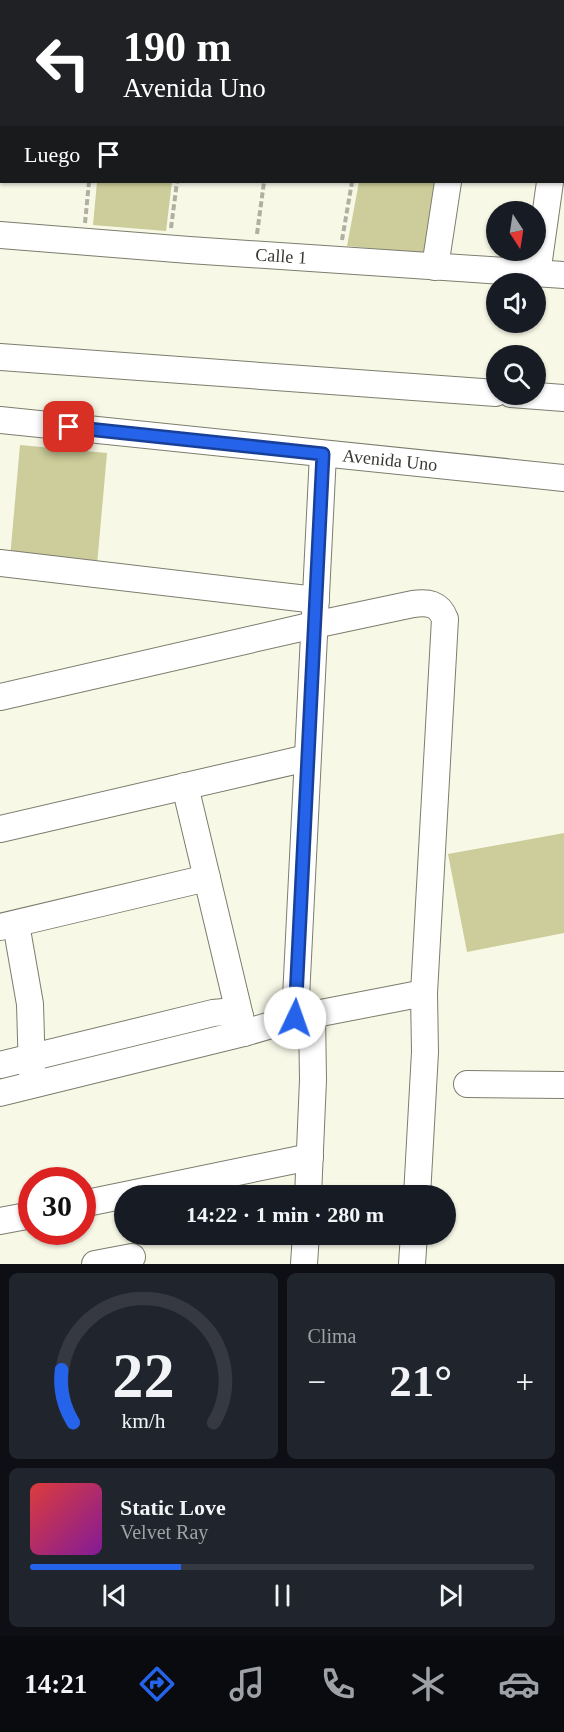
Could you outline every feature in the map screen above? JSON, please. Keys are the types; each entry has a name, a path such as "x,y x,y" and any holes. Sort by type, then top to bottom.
{"street":[{"path":"435,267 448,183"},
{"path":"537,273 550,183"},
{"name":"Calle 1","path":"0,234 522,273"},
{"name":"Calle 1","path":"546,274 564,275"},
{"path":"0,357 486,392"},
{"path":"546,397 564,398"},
{"name":"Avenida Uno","path":"0,420 564,478"},
{"path":"309,1185 313,1080 304,1016 306,758 323,454"},
{"path":"0,564 316,600"},
{"path":"0,697 314,625 420,603 437,606 445,619 424,993 425,1052 418,1185"},
{"path":"0,829 306,758"},
{"path":"185,786 242,1024"},
{"path":"31,1085 30,1004 8,926 207,878"},
{"path":"0,1093 242,1024 304,1016 424,993"},
{"path":"0,1065 213,1013 224,1012 242,1024"},
{"path":"467,1084 564,1085"},
{"path":"175,1185 310,1157"},
{"path":"96,1201 114,1198"},
{"path":"0,1221 18,1218"},
{"path":"304,1264 305,1245"},
{"path":"412,1264 413,1245"},
{"path":"95,1264 131,1252"}],"path":[{"path":"84,241 89,183"},
{"path":"168,248 177,183"},
{"path":"255,254 264,183"},
{"path":"339,260 352,183"}],"green space":[{"path":"97,183 172,183 166,231 93,225"},
{"path":"359,183 444,183 433,254 347,246"},
{"path":"20,445 107,453 97,565 10,558"},
{"path":"564,833 564,933 467,952 448,854"}],"route":[{"path":"69,427 323,454 306,758 295,1018"}]}
